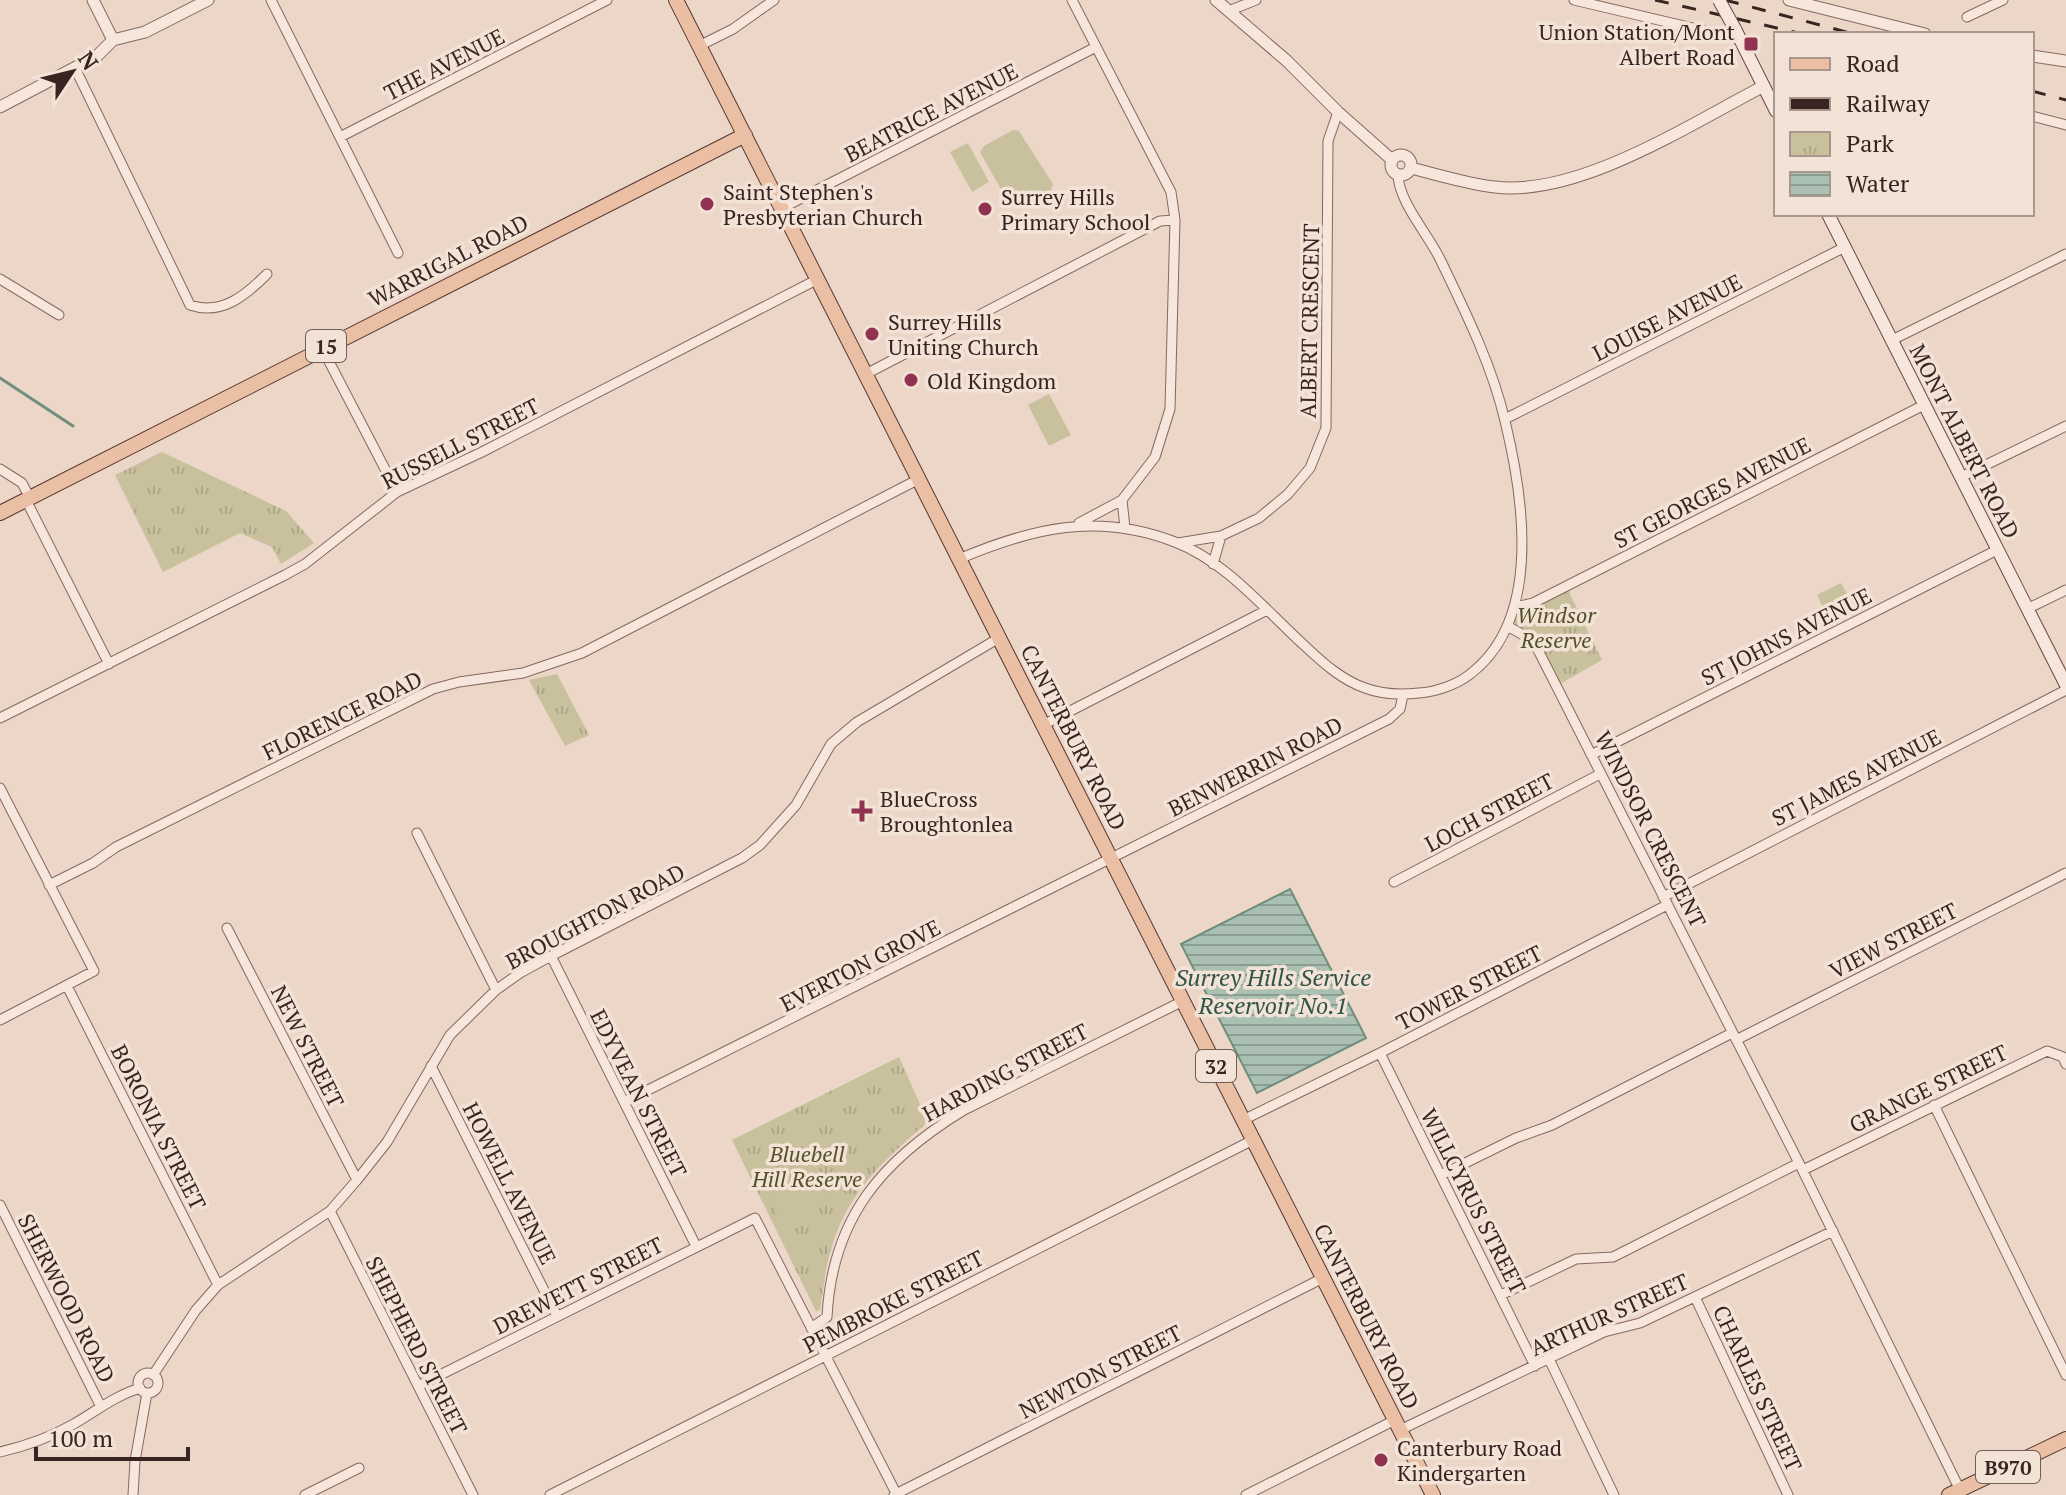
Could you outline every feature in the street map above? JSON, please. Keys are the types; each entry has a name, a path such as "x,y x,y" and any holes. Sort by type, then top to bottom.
{"main road":[{"name":"CANTERBURY ROAD","path":"676,0 1433,1495"},
{"path":"1719,0 1774,107"},
{"name":"WARRIGAL ROAD","path":"0,513 745,135"},
{"name":"MONT ALBERT ROAD","path":"1829,216 2066,688"},
{"name":"B970","path":"1955,1492 2066,1439"}],"street":[{"path":"93,0 113,40"},
{"path":"0,107 97,56 113,40 145,32 208,0"},
{"path":"271,0 398,253"},
{"name":"THE AVENUE","path":"340,137 607,0"},
{"path":"699,46 733,29 774,0"},
{"path":"1072,0 1171,192 1175,220 1170,409 1155,457 1122,500 1076,525"},
{"path":"959,559 1003,540 1076,525 1125,528 1178,543 1241,585 1330,669 1365,688 1403,695 1431,692 1467,677 1491,656 1509,627 1515,607 1521,539 1517,479 1505,419 1473,328 1436,249 1398,187 1398,174 1393,169 1391,159 1231,10 1216,0"},
{"path":"1231,10 1256,0"},
{"path":"1574,0 1737,34"},
{"path":"1789,0 1917,32"},
{"path":"1967,17 2003,0"},
{"name":"BEATRICE AVENUE","path":"782,208 1096,47"},
{"path":"2034,56 2066,61"},
{"path":"75,68 190,305 204,310 226,305 247,294 267,274"},
{"path":"1411,168 1496,188 1541,186 1580,177 1616,162 1764,86"},
{"name":"ALBERT CRESCENT","path":"1178,543 1221,536 1259,518 1288,494 1310,468 1326,428 1328,141 1338,112"},
{"path":"2034,117 2066,125"},
{"path":"1391,159 1401,155 1408,157 1411,168"},
{"path":"1398,174 1407,173 1411,168"},
{"path":"866,374 1160,221 1175,220"},
{"name":"LOUISE AVENUE","path":"1505,419 1845,247"},
{"path":"1892,340 2066,254"},
{"path":"0,279 59,315"},
{"name":"RUSSELL STREET","path":"0,718 305,564 397,492 442,472 818,279"},
{"path":"322,348 397,492"},
{"name":"ST GEORGES AVENUE","path":"1515,607 1533,603 1924,405"},
{"path":"1961,477 2066,426"},
{"path":"0,469 22,483 109,664"},
{"name":"FLORENCE ROAD","path":"49,885 93,863 116,847 433,689 523,673 582,653 919,479"},
{"path":"1122,500 1125,528"},
{"path":"1213,564 1221,536"},
{"name":"ST JOHNS AVENUE","path":"1591,755 1997,550"},
{"path":"2027,609 2066,590"},
{"path":"1043,725 1267,610"},
{"name":"WINDSOR CRESCENT","path":"1509,627 1527,637 1538,650 1801,1166 1955,1492"},
{"name":"BROUGHTON ROAD","path":"153,1375 196,1310 218,1285 330,1211 387,1142 450,1035 496,990 551,956 742,858 760,845 796,805 831,744 857,722 999,638"},
{"name":"ST JAMES AVENUE","path":"1665,901 2066,688"},
{"name":"BENWERRIN ROAD","path":"1111,859 1389,719 1400,709 1403,695"},
{"name":"LOCH STREET","path":"1394,882 1600,774"},
{"path":"0,788 94,971 0,1020"},
{"path":"417,833 496,990"},
{"name":"EVERTON GROVE","path":"624,1102 1111,859"},
{"name":"VIEW STREET","path":"1441,1175 1516,1138 1552,1125 2066,873"},
{"name":"TOWER STREET","path":"1243,1120 1380,1053 1665,901"},
{"name":"NEW STREET","path":"227,928 357,1180"},
{"name":"EDYVEAN STREET","path":"551,956 696,1246"},
{"name":"BORONIA STREET","path":"67,986 218,1285"},
{"name":"HARDING STREET","path":"811,1328 827,1317 829,1287 838,1248 852,1215 876,1181 903,1153 964,1110 1183,1001"},
{"name":"GRANGE STREET","path":"1501,1295 1576,1259 1613,1257 2047,1051 2063,1057 2066,1064"},
{"name":"WILLCYRUS STREET","path":"1380,1053 1535,1366"},
{"name":"HOWELL AVENUE","path":"431,1066 557,1316"},
{"path":"1934,1105 2066,1375"},
{"name":"PEMBROKE STREET","path":"550,1495 1253,1140"},
{"name":"SHERWOOD ROAD","path":"0,1205 101,1407"},
{"name":"SHEPHERD STREET","path":"330,1211 473,1495"},
{"name":"DREWETT STREET","path":"418,1386 755,1218 811,1328"},
{"name":"ARTHUR STREET","path":"1246,1495 1604,1332 1640,1323 1833,1231"},
{"name":"NEWTON STREET","path":"896,1495 1323,1278"},
{"name":"CHARLES STREET","path":"1695,1297 1788,1495"},
{"path":"811,1328 896,1495"},
{"path":"1549,1359 1614,1495"},
{"path":"0,1452 33,1444 72,1425 122,1394 143,1390 155,1390 158,1385 153,1375 141,1377 143,1390 133,1495"},
{"path":"305,1495 359,1468"}],"green space":[{"path":"1013,130 1019,131 1053,184 1051,191 1022,204 1007,200 980,152 984,146"},
{"path":"968,143 989,182 972,192 950,152"},
{"path":"1049,394 1071,435 1049,446 1028,405"},
{"path":"162,452 286,511 314,543 281,564 272,547 240,533 163,572 115,475"},
{"path":"1841,583 1855,609 1830,621 1817,595"},
{"name":"Windsor Reserve","path":"1567,588 1602,660 1558,685 1541,651 1511,626 1518,609"},
{"path":"557,674 589,735 565,746 529,680"},
{"name":"Bluebell Hill Reserve","path":"899,1057 928,1122 885,1162 849,1207 830,1251 820,1310 816,1311 732,1140"},
{"path":"809,1159 827,1197 781,1220 762,1181"}],"water":[{"name":"Surrey Hills Service Reservoir No.1","path":"1290,889 1366,1038 1257,1093 1181,944"}],"waterway":[{"path":"0,378 73,426"}],"railway":[{"path":"1655,0 1794,32"},
{"path":"1725,0 1846,32"},
{"path":"2034,92 2066,100"}],"place":[{"name":"Union Station/Mont Albert Road","path":"1751,44"},
{"name":"Saint Stephen's Presbyterian Church","path":"707,204"},
{"name":"Surrey Hills Primary School","path":"985,209"},
{"name":"Surrey Hills Uniting Church","path":"872,334"},
{"name":"Old Kingdom","path":"911,380"},
{"name":"BlueCross Broughtonlea","path":"862,811"},
{"name":"Canterbury Road Kindergarten","path":"1381,1460"}]}
